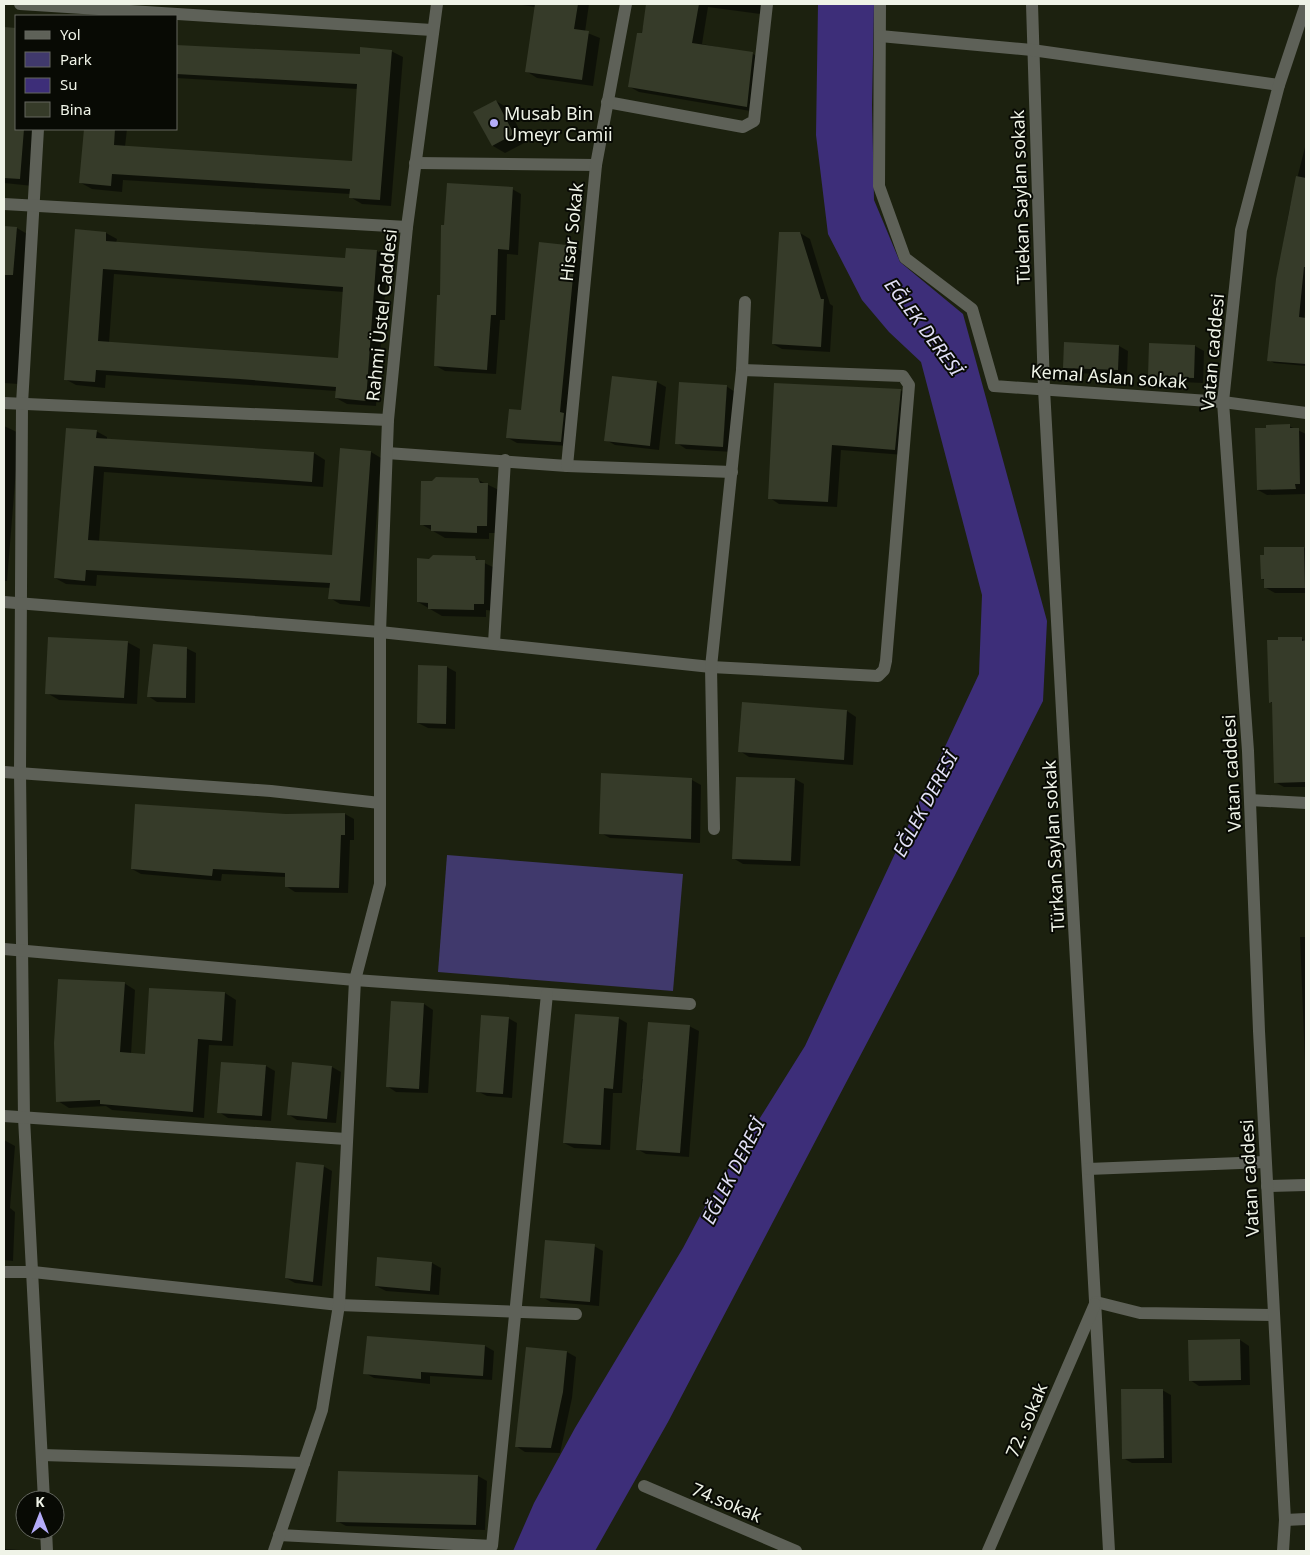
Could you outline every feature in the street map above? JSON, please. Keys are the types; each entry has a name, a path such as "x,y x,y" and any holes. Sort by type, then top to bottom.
{"street":[{"path":"20,4 46,9 156,15"},
{"name":"Rahmi Üstel Caddesi","path":"274,1551 322,1410 339,1305 355,980 380,884 380,632 388,420 406,227 437,4"},
{"name":"Hisar Sokak","path":"567,466 596,165 626,4"},
{"path":"607,102 743,127 754,121 767,4"},
{"path":"880,4 880,43 1032,50 1279,85"},
{"name":"Tüekan Saylan sokak","path":"1032,4 1044,389"},
{"name":"Vatan caddesi","path":"1284,1551 1285,1520 1266,1186 1250,800 1239,611 1223,402 1241,230 1279,85 1306,4"},
{"path":"178,16 432,30"},
{"name":"Kemal Aslan sokak","path":"880,43 879,186 905,258 972,309 994,386 1223,402 1306,413"},
{"path":"38,130 32,206 22,404 23,603 20,772 24,1118 44,1490"},
{"path":"415,163 596,165"},
{"path":"4,204 406,227"},
{"path":"714,829 712,667 742,370 745,302"},
{"path":"4,602 380,632 712,667 878,676 884,670 886,661 910,385 903,376 742,370"},
{"name":"Türkan Saylan sokak","path":"1044,389 1109,1551"},
{"path":"4,403 388,420"},
{"path":"387,453 505,460 567,466 732,472"},
{"path":"494,643 505,460"},
{"path":"4,772 271,790 380,803"},
{"path":"1250,800 1306,803"},
{"path":"4,949 355,980 690,1004"},
{"path":"279,1535 492,1546 546,994"},
{"path":"4,1116 346,1138"},
{"path":"1088,1169 1265,1162"},
{"path":"1266,1186 1306,1185"},
{"path":"4,1272 33,1272 339,1305 576,1314"},
{"path":"1096,1302 1140,1312 1273,1315"},
{"name":"72. sokak","path":"992,1550 1096,1302"},
{"path":"42,1455 304,1463"},
{"name":"74.sokak","path":"644,1486 796,1551"},
{"path":"1285,1520 1306,1519"}],"green space":[{"path":"447,855 683,874 673,991 438,972"}],"water":[{"name":"EĞLEK DERESİ","path":"818,4 874,4 872,105 874,200 900,262 963,314 1047,621 1043,701 954,877 668,1422 595,1551 513,1551 534,1503 575,1428 683,1248 708,1201 805,1046 979,674 982,595 921,362 889,332 862,300 828,234 816,135"}],"building":[{"path":"535,4 578,4 574,29 589,31 582,80 525,72"},
{"path":"646,4 699,4 692,43 753,52 747,107 628,87 637,33 642,33"},
{"path":"4,27 15,28 15,130 24,130 20,179 4,178"},
{"path":"178,45 360,54 360,47 392,50 380,200 349,198 350,189 112,174 111,186 79,183 84,130 115,130 114,145 352,161 357,84 178,74"},
{"name":"Musab Bin Umeyr Camii","path":"496,100 514,134 492,146 473,112"},
{"path":"1296,176 1306,178 1306,267 1304,267 1299,317 1306,318 1306,364 1267,361 1276,279"},
{"path":"447,183 513,187 509,250 498,249 496,315 491,315 487,370 434,366 437,295 440,295 441,225 444,225"},
{"path":"4,226 17,227 13,275 4,275"},
{"path":"75,229 106,232 106,241 345,258 346,248 377,250 366,401 335,398 336,387 240,379 96,370 95,382 64,380","holes":["103,269 343,287 338,358 98,341"]},
{"path":"779,232 800,232 821,299 824,299 821,347 772,344"},
{"path":"539,242 576,246 560,412 564,413 561,442 506,438 509,409 521,410"},
{"path":"1064,342 1119,345 1118,370 1063,368"},
{"path":"1149,343 1195,345 1194,378 1148,377"},
{"path":"612,376 657,381 650,446 604,441"},
{"path":"679,382 727,385 723,447 675,444"},
{"path":"774,383 901,389 895,450 832,445 828,502 768,499"},
{"path":"1290,424 1290,428 1299,428 1300,484 1295,484 1296,489 1257,490 1255,428 1266,428 1266,425"},
{"path":"66,428 97,430 96,438 314,452 312,482 94,466 88,540 332,555 340,448 371,451 360,601 328,599 330,583 86,570 85,581 54,578"},
{"path":"436,477 478,478 480,483 488,483 487,526 477,526 477,533 431,531 431,525 420,525 421,481 432,481"},
{"path":"1264,547 1304,547 1305,588 1264,588 1264,579 1261,579 1260,555 1264,555"},
{"path":"433,555 475,556 476,560 485,560 484,604 474,604 474,610 428,609 428,603 417,602 417,558 429,559"},
{"path":"48,637 128,641 124,698 45,694"},
{"path":"1278,637 1302,637 1302,641 1306,640 1306,782 1274,783 1272,702 1269,703 1267,640 1278,640"},
{"path":"153,644 187,647 186,698 147,697"},
{"path":"418,665 447,666 446,724 417,723"},
{"path":"742,702 847,710 844,760 738,752"},
{"path":"601,773 692,778 691,839 599,834"},
{"path":"736,777 795,778 791,861 732,859"},
{"path":"135,804 286,814 345,813 345,835 341,835 339,888 285,887 285,873 213,869 212,876 131,869"},
{"path":"58,979 125,982 120,1052 145,1054 149,988 225,992 222,1041 198,1039 193,1112 100,1104 100,1100 56,1102 54,1043"},
{"path":"391,1001 424,1003 419,1089 386,1087"},
{"path":"575,1014 619,1017 613,1089 604,1088 601,1145 563,1143"},
{"path":"481,1015 509,1017 503,1094 476,1092"},
{"path":"648,1022 690,1025 680,1153 636,1150"},
{"path":"221,1062 266,1065 262,1116 217,1113"},
{"path":"292,1062 332,1066 327,1119 287,1115"},
{"path":"296,1162 324,1165 313,1282 285,1278"},
{"path":"545,1240 595,1244 590,1302 540,1298"},
{"path":"377,1257 432,1262 430,1291 375,1286"},
{"path":"367,1336 485,1345 483,1376 421,1372 421,1379 363,1374"},
{"path":"1240,1339 1241,1380 1189,1381 1188,1340"},
{"path":"526,1347 567,1351 563,1392 551,1448 515,1447"},
{"path":"1121,1389 1163,1389 1164,1458 1122,1459"},
{"path":"338,1471 478,1475 476,1525 336,1522"}],"place":[{"name":"Musab Bin Umeyr Camii","path":"494,123"}]}
